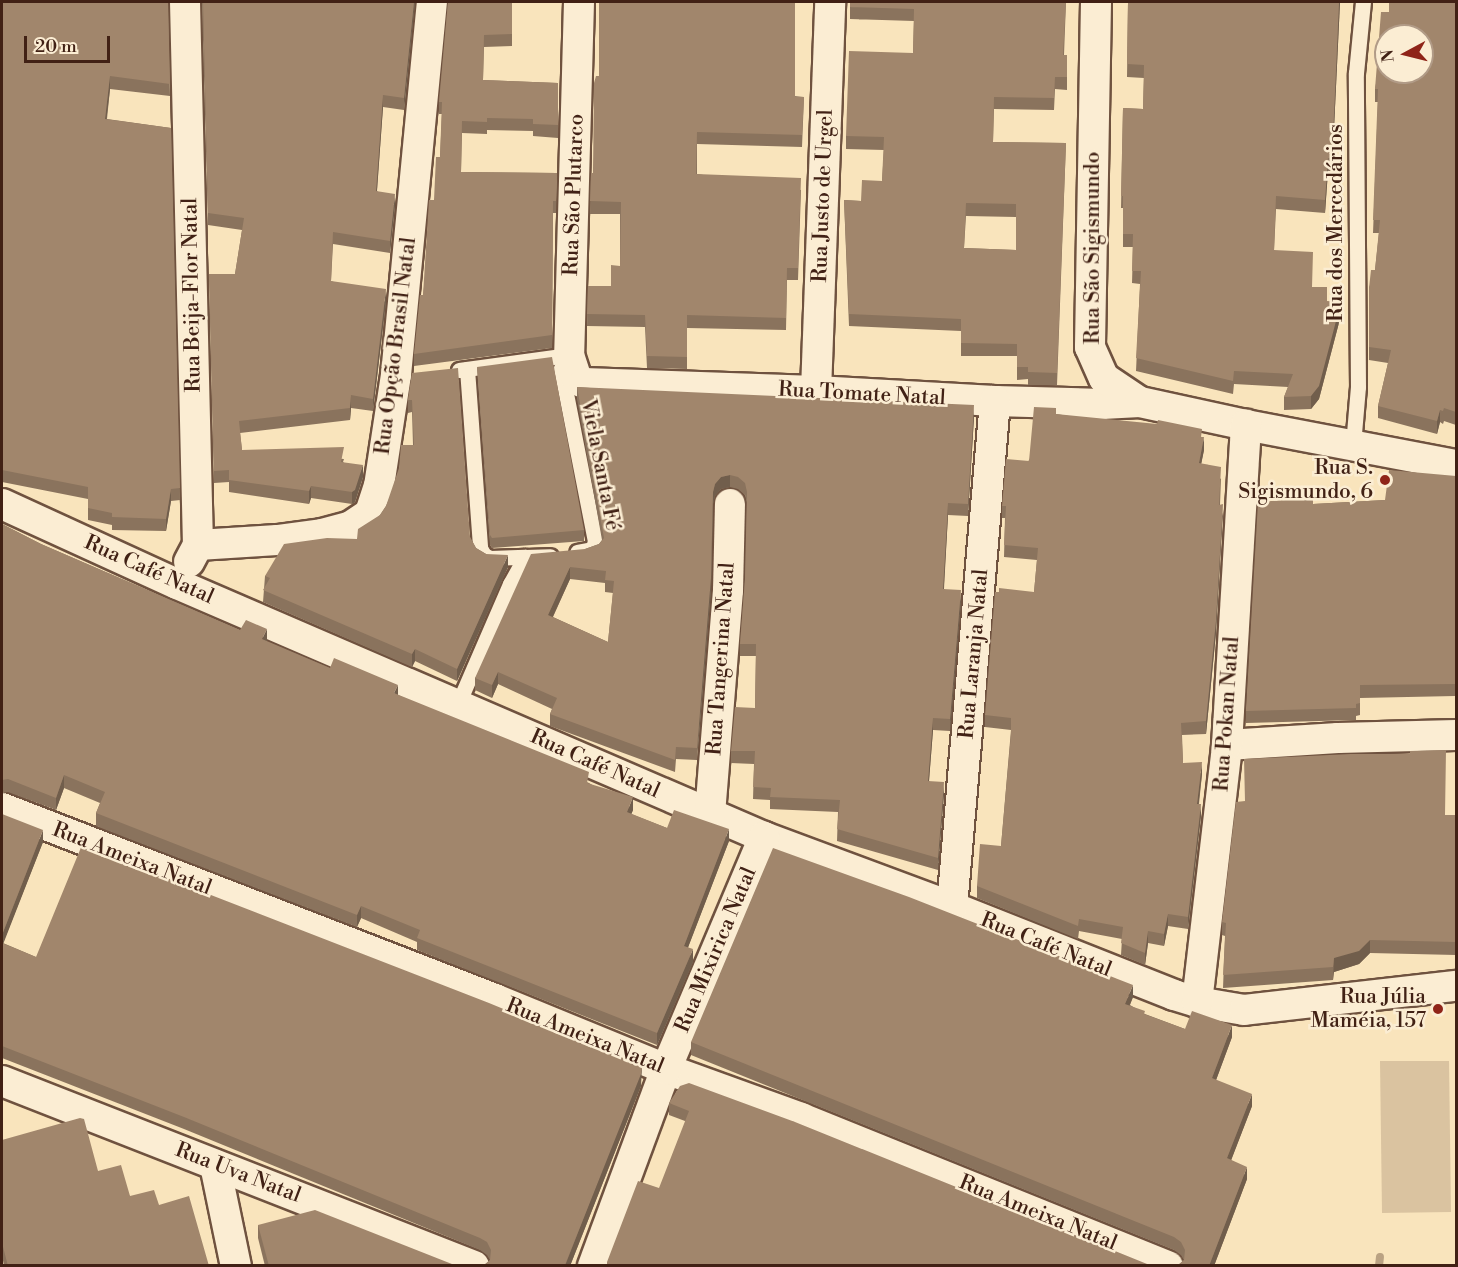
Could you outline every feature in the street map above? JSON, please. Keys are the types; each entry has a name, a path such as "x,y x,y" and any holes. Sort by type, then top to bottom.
{"street":[{"name":"Rua Beija-Flor Natal","path":"177,584 198,545 185,2"},
{"name":"Rua Opção Brasil Natal","path":"198,545 277,540 322,534 351,525 370,513 379,486 405,375 432,2"},
{"name":"Rua São Plutarco","path":"579,2 565,356 577,380 584,383"},
{"name":"Rua Justo de Urgel","path":"816,391 830,2"},
{"name":"Rua São Sigismundo","path":"1096,2 1090,347 1104,378 1140,402 1246,425 1456,465"},
{"name":"Rua Tomate Natal","path":"584,383 816,391 995,401 1102,404 1140,402"},
{"name":"Rua Laranja Natal","path":"952,907 995,401"},
{"name":"Rua Pokan Natal","path":"1197,1002 1227,745 1246,425"},
{"name":"Rua Café Natal","path":"2,504 177,584 764,837 952,907 1152,988 1197,1002 1244,1010 1282,1008 1421,988 1456,986"},
{"name":"Rua Tangerina Natal","path":"710,814 728,591 730,504"},
{"path":"1227,745 1338,738 1456,735"},
{"name":"Rua Ameixa Natal","path":"2,808 495,999 666,1069 801,1118 1168,1266"},
{"name":"Rua Mixirica Natal","path":"593,1266 666,1069 764,837"},
{"name":"Rua Uva Natal","path":"2,1081 474,1266"},
{"path":"215,1165 236,1266"}],"lane":[{"name":"Rua dos Mercedários","path":"1353,445 1358,387 1356,73 1363,2"},
{"path":"444,373 565,356"},
{"name":"Viela Santa Fé","path":"467,369 480,548 484,555 490,558 525,557 585,551 594,547 565,356"},
{"path":"458,705 510,584 525,557"}],"shaded area":[{"path":"1380,1061 1449,1061 1451,1212 1382,1213"}],"building":[{"path":"2,2 168,2 170,84 110,76 105,119 171,128 180,488 171,489 166,519 112,517 112,513 88,508 88,487 2,470"},
{"path":"203,2 414,2 404,98 383,95 376,191 395,194 390,241 333,232 331,281 386,289 373,399 351,395 350,408 239,421 242,450 344,447 341,462 363,465 355,490 352,492 311,486 309,491 229,480 229,470 214,471 209,274 235,274 244,218 208,213"},
{"path":"448,2 512,2 512,34 484,35 483,80 558,83 558,125 533,124 533,119 487,118 487,122 462,121 461,172 557,173 556,201 553,201 552,335 414,354 420,295 423,295 429,200 434,200 436,157 440,157 442,102 439,102"},
{"path":"599,2 795,2 795,97 804,97 802,135 697,132 696,174 801,178 798,268 787,268 786,318 687,315 687,357 647,356 645,315 587,314 588,286 611,286 611,265 620,266 621,202 590,201 591,173 593,173 594,83 596,76 599,76"},
{"path":"850,2 1066,2 1063,55 1067,55 1067,77 1055,77 1054,98 994,97 993,142 1066,143 1057,373 1028,372 1028,367 1017,367 1017,344 961,343 961,319 849,314 844,200 861,201 862,180 882,181 884,137 846,136 849,51 913,53 914,9 850,7","holes":["966,203 1016,204 1016,250 964,248"]},
{"path":"1128,2 1339,2 1332,158 1328,158 1325,200 1276,196 1274,250 1313,252 1312,287 1327,287 1327,301 1341,302 1319,386 1311,396 1284,397 1293,374 1234,371 1233,381 1136,358 1141,271 1132,271 1133,234 1123,234 1123,196 1121,196 1123,108 1143,109 1144,65 1127,64"},
{"path":"1389,2 1456,2 1456,412 1444,408 1443,411 1440,410 1437,421 1378,406 1391,350 1369,347 1369,288 1371,270 1375,270 1380,220 1373,220 1378,89 1375,89 1375,84 1434,84 1434,24 1380,24 1381,12 1389,12"},
{"path":"552,357 584,530 492,538 477,367"},
{"path":"458,368 470,537 476,548 486,554 508,555 457,669 415,649 412,654 263,590 270,578 265,576 284,544 327,538 357,539 358,529 380,515 386,506 399,468 401,445 414,445 412,400 408,400 412,373"},
{"path":"577,387 974,405 968,504 948,503 943,589 961,590 950,719 933,718 928,781 944,782 938,858 837,829 840,800 770,797 771,788 753,787 755,751 731,751 735,707 755,708 756,644 740,644 745,579 747,492 745,483 738,477 730,475 721,477 715,484 713,492 711,578 697,748 676,747 675,760 550,714 557,698 498,672 492,685 475,678 531,554 585,549 599,544 604,538","holes":["570,567 606,571 605,580 614,581 608,642 548,615"]},
{"path":"1034,407 1056,408 1056,414 1157,424 1158,420 1202,429 1201,437 1204,437 1199,463 1221,467 1219,505 1223,504 1216,621 1206,721 1181,723 1183,763 1202,762 1197,804 1201,804 1188,917 1168,914 1164,934 1148,931 1145,953 1121,943 1123,927 1079,919 1078,926 977,886 980,844 1001,846 1011,734 1011,718 985,715 995,592 999,592 999,588 1034,592 1038,548 1004,545 1006,506 1002,506 1006,459 1029,461"},
{"path":"1389,470 1456,476 1456,692 1455,684 1360,685 1360,703 1356,704 1356,708 1246,711 1258,502 1313,498 1313,504 1385,500"},
{"path":"2,524 41,544 240,630 246,620 267,629 262,639 330,668 334,658 398,685 394,693 589,772 587,783 633,797 627,812 667,828 674,810 729,829 684,946 693,949 657,1033 417,938 420,930 361,906 357,915 96,813 105,792 64,775 56,798 8,779 2,780"},
{"path":"1446,750 1445,815 1456,815 1456,942 1370,940 1359,951 1334,958 1333,967 1223,975 1226,923 1222,922 1236,802 1245,801 1244,759 1410,754 1410,751"},
{"path":"2,814 43,830 2,935"},
{"path":"82,845 489,1003 642,1067 565,1265 483,1266 490,1260 491,1250 487,1242 480,1238 184,1117 2,1046 2,943 36,957"},
{"path":"773,848 909,897 1133,985 1125,1004 1145,1011 1144,1014 1185,1029 1192,1011 1232,1025 1212,1078 1252,1094 1227,1158 1247,1167 1209,1266 1177,1266 1184,1260 1185,1250 1181,1242 1174,1237 691,1042"},
{"path":"689,1083 795,1122 1152,1266 607,1266 638,1181 659,1188 689,1111 669,1103 680,1086"},
{"path":"80,1118 84,1119 98,1171 121,1165 130,1196 154,1190 159,1205 189,1196 209,1266 8,1266 2,1243 2,1140"},
{"path":"315,1210 457,1266 269,1266 258,1225"}],"waterway":[{"path":"1379,1266 1380,1257"}],"place":[{"name":"Rua S. Sigismundo, 6","path":"1385,480"},
{"name":"Rua Júlia Maméia, 157","path":"1438,1009"}]}
